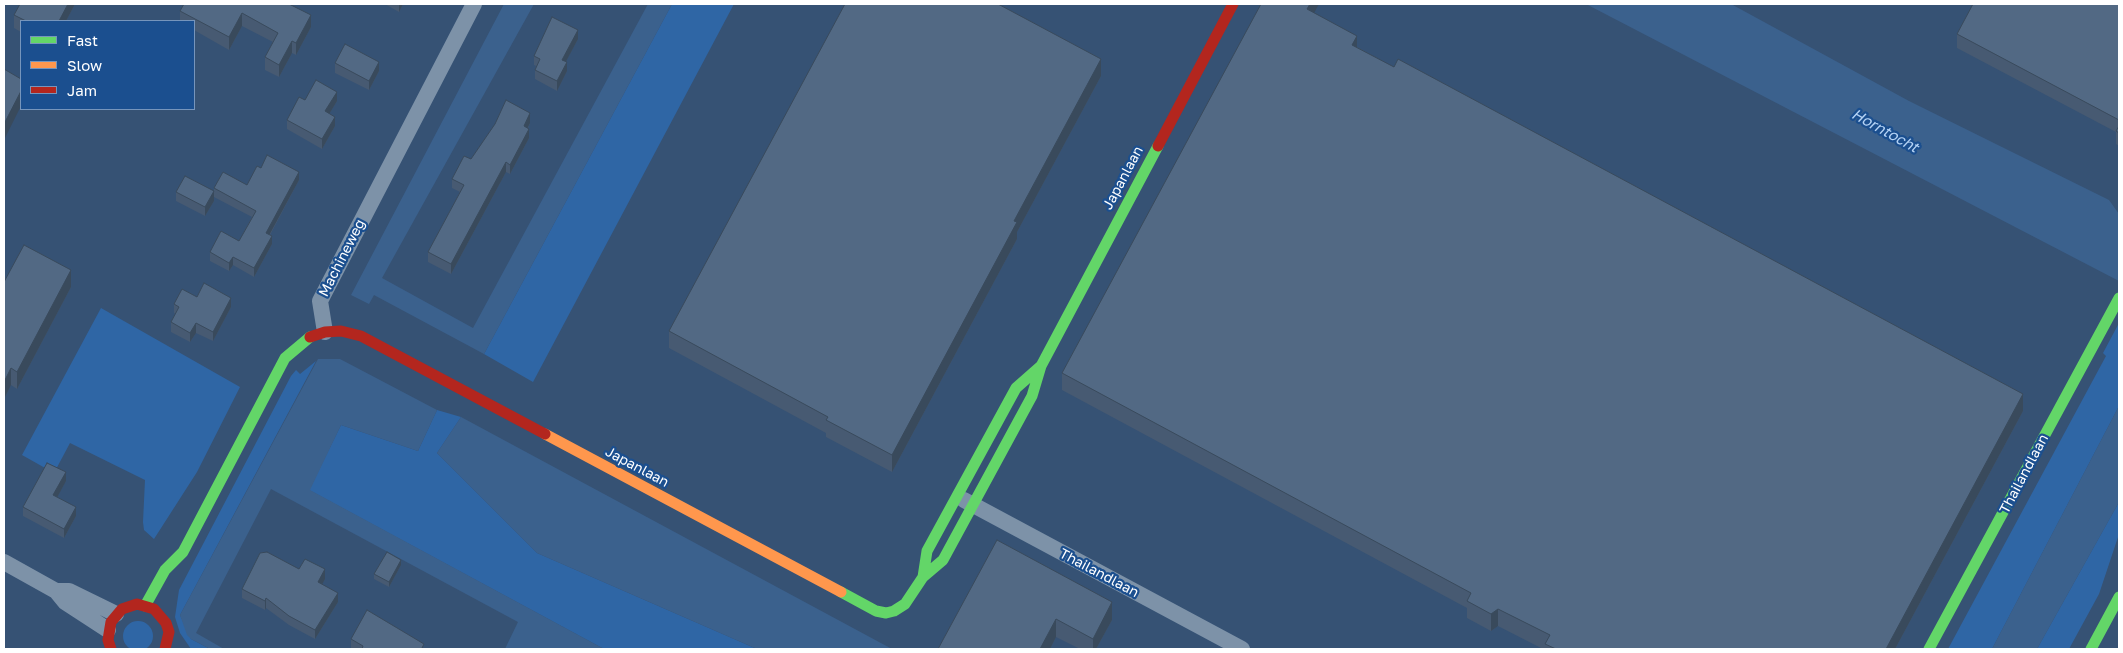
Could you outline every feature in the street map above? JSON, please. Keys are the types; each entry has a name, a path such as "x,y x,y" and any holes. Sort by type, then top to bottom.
{"main road":[{"name":"Japanlaan","path":"325,332 341,331 361,336 876,611 886,613 905,604 923,577 943,560 1032,396 1041,366 1233,4"},
{"name":"Thailandlaan","path":"1929,649 2119,298"},
{"path":"178,577 183,552 286,358 311,336 325,332"},
{"name":"Japanlaan","path":"923,577 927,551 1016,388 1041,366"},
{"path":"145,606 165,570 183,552"},
{"path":"2091,649 2119,597"},
{"path":"112,649 108,630 116,614 130,606 145,606 162,611 168,632 165,649"}],"street":[{"name":"Machineweg","path":"325,332 320,301 474,4"},
{"name":"Thailandlaan","path":"956,496 1242,649"},
{"path":"4,562 56,591 65,602 108,630"},
{"path":"56,591 69,591 116,614"}],"shaded area":[{"path":"672,4 734,4 533,382 484,354"},
{"path":"101,308 240,387 197,472 154,539 144,530 145,480 70,443 54,473 22,455"},
{"path":"2119,323 2119,406 1992,649 1948,649 2106,356 2103,353"},
{"path":"316,361 180,615 191,639 210,649 191,649 180,633 175,617 179,590 291,376 296,370 300,374"},
{"path":"437,410 461,417 437,453 537,553 757,649 604,649 309,490 341,425 418,451"},
{"path":"2119,502 2119,534 2099,594 2069,649 2037,649"},
{"path":"138,621 149,625 153,636 149,647 138,651 127,647 123,636 127,625"}],"water":[{"path":"504,4 534,4 382,278 473,328 648,4 672,4 484,354 374,295 369,304 351,295"},
{"name":"Horntocht","path":"1586,4 1731,4 1909,101 2109,200 2119,214 2119,281"},
{"path":"318,359 340,359 437,410 418,451 341,425 310,490 604,649 505,649 518,622 271,489 196,633 224,649 210,649 187,635 180,615"},
{"path":"2119,406 2119,502 2037,649 1992,649"},
{"path":"461,417 892,649 757,649 537,553 437,453"}],"building":[{"path":"20,4 68,4 60,20 24,20 14,15"},
{"path":"184,4 289,4 311,15 296,43 292,41 279,65 265,57 278,33 242,13 229,37 180,11"},
{"path":"845,4 998,4 1101,59 1014,221 1017,222 892,455 826,420 828,417 669,331"},
{"path":"1261,4 1310,4 1307,9 1357,36 1352,45 1394,67 1398,59 2023,394 1886,649 1556,649 1545,644 1550,635 1498,609 1491,614 1467,601 1471,593 1062,373"},
{"path":"1973,4 2119,4 2119,120 1957,34"},
{"path":"552,17 578,30 562,60 567,62 557,81 535,70 540,59 534,56"},
{"path":"345,44 379,62 369,81 335,63"},
{"path":"4,69 20,78 20,93 4,124"},
{"path":"316,80 337,92 325,111 335,117 322,139 287,120 299,97 305,100"},
{"path":"506,100 530,113 524,126 529,129 510,165 506,162 451,264 428,252 464,185 452,179 464,156 471,159 495,124"},
{"path":"267,155 299,172 266,233 272,236 254,268 233,257 229,263 210,252 221,231 239,241 256,211 214,188 223,172 247,185 257,166 261,168"},
{"path":"185,176 214,191 205,207 176,192"},
{"path":"24,245 71,270 17,372 11,368 4,382 4,282"},
{"path":"204,283 231,298 213,332 196,323 190,333 171,322 179,307 174,304 182,289 197,297"},
{"path":"47,463 66,472 53,495 76,507 64,529 23,507"},
{"path":"997,540 1112,602 1093,639 1056,619 1040,649 938,649"},
{"path":"267,552 299,569 305,559 325,569 318,582 338,593 315,630 289,616 266,598 265,601 242,589 260,553"},
{"path":"387,552 401,560 389,582 374,574"},
{"path":"367,610 424,644 422,648 425,649 362,649 363,646 351,639"}],"traffic: fast":[{"path":"841,592 876,611 886,613 894,611 905,604 923,577 943,560 1032,396 1041,366 1158,146"},
{"path":"1929,649 2119,298"},
{"path":"145,606 165,570 183,552 285,358 310,337"},
{"path":"923,577 927,551 1016,388 1041,366"},
{"path":"2091,649 2119,597"}],"traffic: slow":[{"path":"545,434 841,592"}],"traffic: jam":[{"path":"1158,146 1233,4"},
{"path":"310,337 325,332 341,331 361,336 545,434"},
{"path":"111,649 108,640 111,622 122,609 137,604 154,609 166,623 169,632 165,649"}]}
